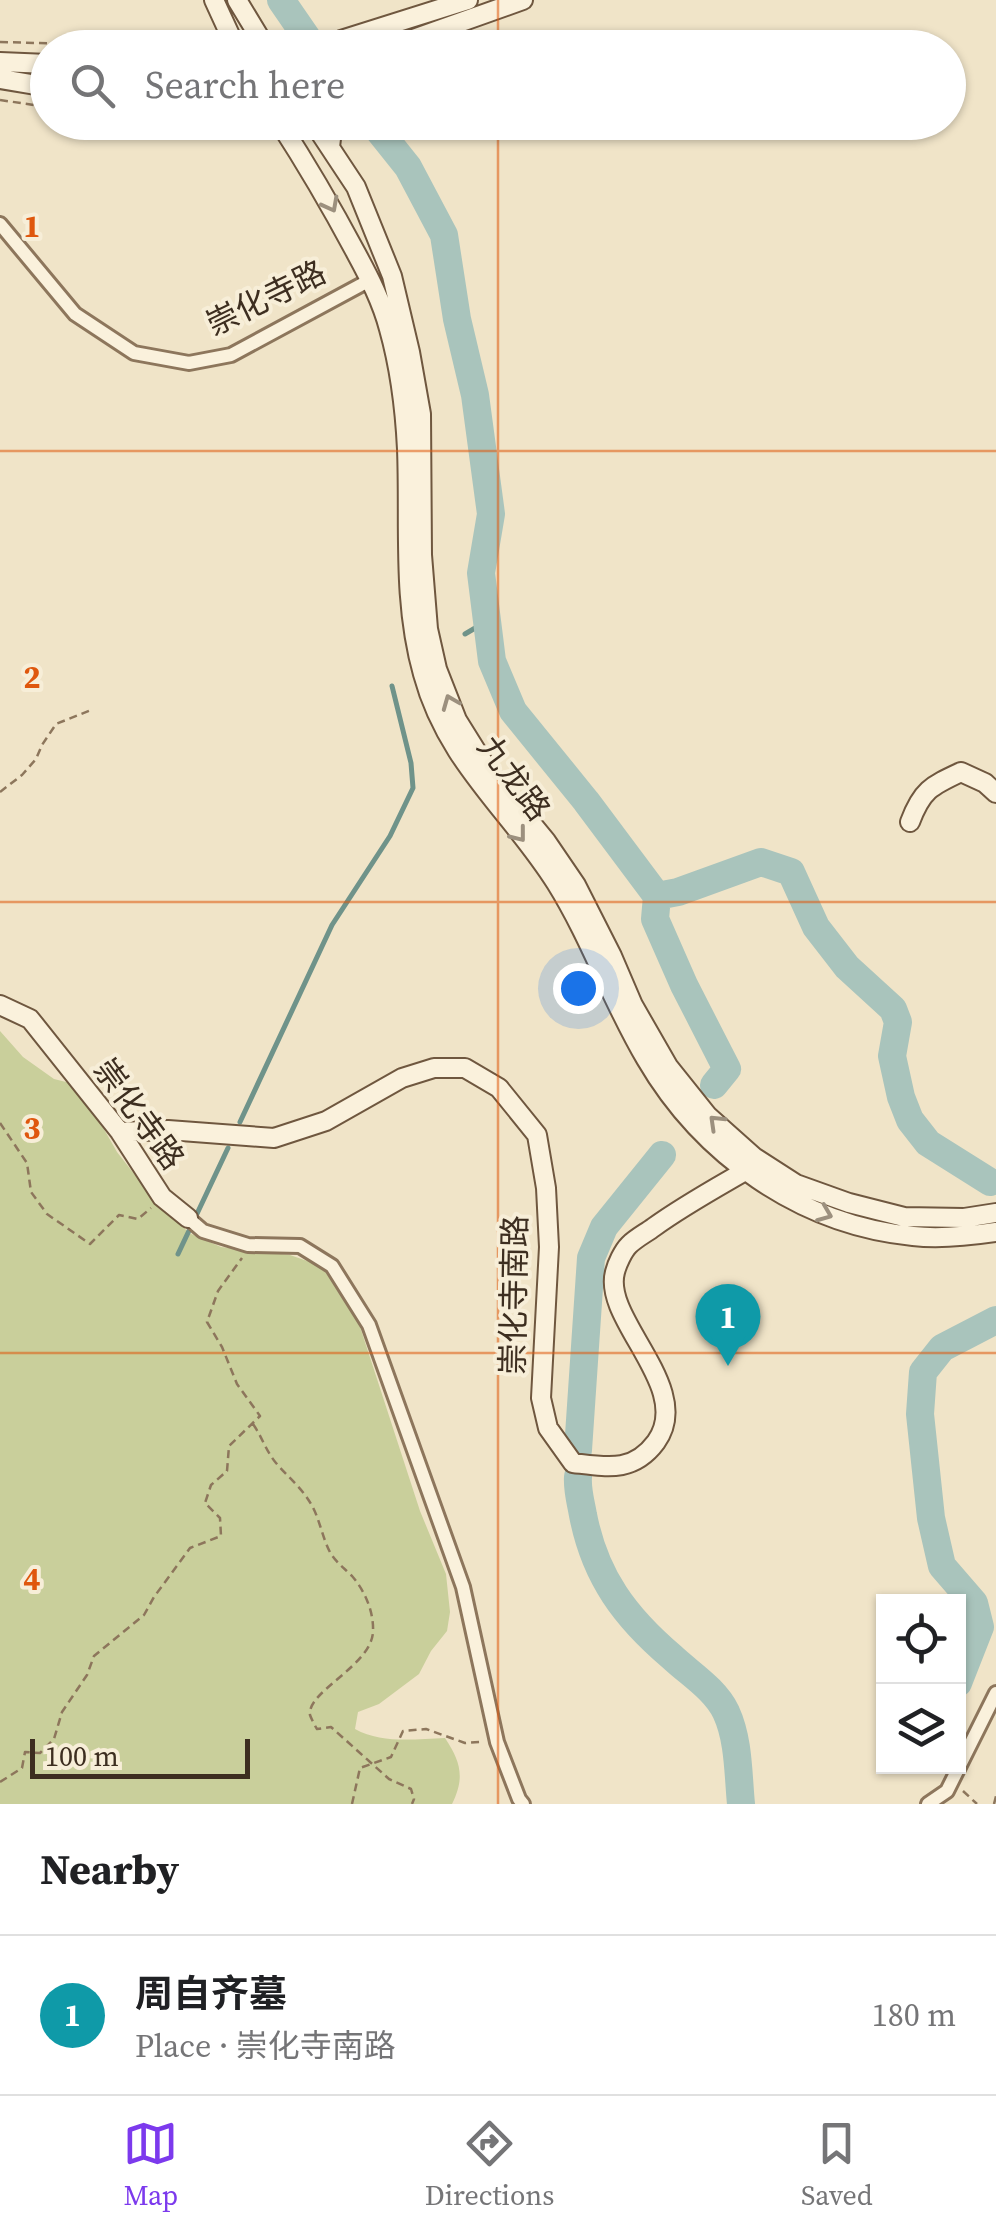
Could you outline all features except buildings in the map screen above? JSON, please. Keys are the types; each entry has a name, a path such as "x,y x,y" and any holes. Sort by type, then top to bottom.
{"main road":[{"path":"214,0 228,30"},
{"path":"237,0 255,30"},
{"path":"373,30 468,0"},
{"path":"438,30 522,0"},
{"path":"0,62 30,63"},
{"path":"0,80 30,84"},
{"name":"九龙路","path":"290,140 325,194 370,280 388,326 402,384 407,446 411,622 422,674 436,713 474,778 553,878 647,1062 676,1105 714,1145 780,1194 823,1215 865,1228 915,1236 996,1232"},
{"name":"九龙路","path":"325,140 356,187 392,276 410,352 421,414 422,555 428,629 437,670 457,720 490,773 546,841 576,885 633,1005 668,1066 708,1116 754,1157 796,1184 904,1217 964,1218 996,1213"},
{"path":"330,148 331,140"},
{"path":"910,822 918,800 926,792 962,772 996,793"},
{"name":"崇化寺路","path":"0,1005 30,1019 120,1132 162,1197 193,1222"},
{"name":"崇化寺南路","path":"120,1132 168,1130 274,1138 326,1122 402,1078 434,1068 465,1068 499,1088 537,1135 546,1188 549,1247 542,1398 548,1428 573,1463 614,1468 645,1456 664,1431 665,1406 655,1370 614,1294 614,1273 626,1247 745,1171"}],"street":[{"name":"崇化寺路","path":"0,224 74,314 134,353 189,363 231,354 370,280"},
{"path":"193,1222 204,1231 248,1245 300,1246 332,1266 368,1325 463,1587 497,1742 524,1804"},
{"path":"928,1804 946,1790 996,1693"}],"path":[{"path":"0,42 30,43"},
{"path":"0,100 30,104"},
{"path":"0,792 22,776 56,724 91,710"},
{"path":"0,1123 27,1163 31,1192 46,1214 90,1244 119,1215 138,1219 162,1197"},
{"path":"0,1782 22,1768 25,1752 40,1753 54,1739 62,1712 88,1676 94,1656 144,1615 190,1548 221,1536 220,1518 205,1503 212,1485 227,1471 229,1446 260,1416 237,1384 207,1322 218,1291 238,1266 248,1245"},
{"path":"253,1422 265,1448 313,1506 338,1564 366,1594 374,1635 361,1659 332,1682 311,1706 310,1716 317,1728 331,1726 390,1779 412,1789 412,1804"},
{"path":"352,1804 360,1768 391,1757 402,1731 426,1730 465,1743 497,1742"},
{"path":"952,1780 977,1804"},
{"path":"994,1804 996,1796"}],"green space":[{"path":"0,1031 23,1057 54,1079 70,1083 93,1110 117,1152 142,1184 189,1233 221,1247 290,1255 336,1271 350,1296 420,1511 446,1574 450,1612 447,1631 419,1674 379,1704 358,1712 355,1729 387,1739 445,1738 459,1770 459,1786 452,1804 0,1804"}],"waterway":[{"path":"281,0 302,30"},
{"path":"386,140 408,167 444,235 457,319 475,395 491,514 481,573 492,661 513,711 657,896 655,919 727,1069 714,1085"},
{"path":"465,634 487,621"},
{"path":"240,1122 332,925 390,836 413,788 411,763 392,686"},
{"path":"657,896 761,862 791,872 816,927 847,967 893,1009 898,1022 892,1056 910,1120 928,1143 990,1182"},
{"path":"178,1254 228,1148"},
{"path":"578,1450 591,1258 604,1227 662,1155"},
{"path":"966,1663 980,1627 974,1603 942,1566 931,1518 920,1414 923,1372 942,1348 996,1320"},
{"path":"578,1477 588,1537 614,1594 640,1627 709,1689 726,1712 736,1746 741,1804"}],"place":[{"name":"周自齐墓","path":"728,1366"}]}
